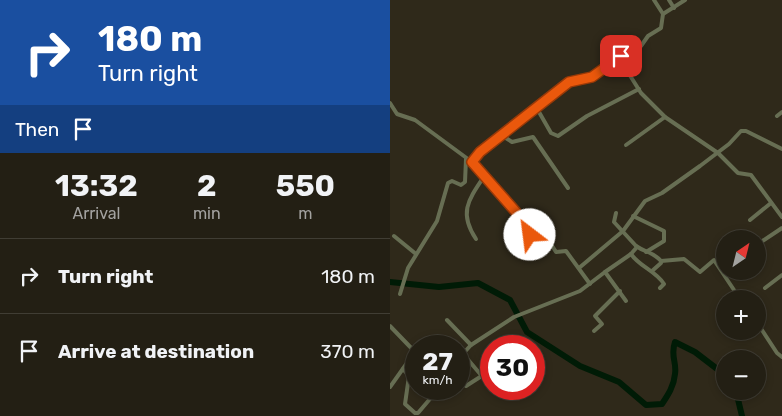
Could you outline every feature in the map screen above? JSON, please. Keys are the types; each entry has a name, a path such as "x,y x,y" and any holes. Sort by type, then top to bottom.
{"street":[{"path":"472,162 480,152 525,114 569,82 592,77 619,58 641,46 647,37 661,28 663,14 654,0"},
{"path":"669,0 674,8"},
{"path":"663,14 685,0"},
{"path":"619,58 638,89 665,117 718,153 738,174 751,175 782,217"},
{"path":"533,110 541,115 553,135 558,136 587,116 638,89"},
{"path":"390,104 397,114 412,118 472,162 516,212 531,234"},
{"path":"777,116 782,112"},
{"path":"626,145 665,117"},
{"path":"579,268 623,231 645,200 662,193 718,153 740,131 746,131 782,149"},
{"path":"501,135 512,142 533,137 568,188"},
{"path":"401,292 404,280 416,254 437,221 448,183 452,181 461,185 465,182 466,159"},
{"path":"476,238 467,225 466,209 485,175"},
{"path":"750,220 771,203"},
{"path":"616,213 613,220 636,246 646,252 653,252 661,262"},
{"path":"634,216 664,231 664,240 646,252"},
{"path":"766,239 782,228"},
{"path":"513,248 531,234 542,230 556,252 565,250 590,284"},
{"path":"394,236 416,254"},
{"path":"447,320 471,345 522,313 576,293 631,254 636,246"},
{"path":"631,254 641,265 652,271 663,283 660,288"},
{"path":"652,271 661,262 684,259 700,272 714,260 734,290"},
{"path":"605,272 626,301"},
{"path":"765,288 782,275"},
{"path":"594,331 602,324 595,316 620,291"},
{"path":"390,326 405,339"},
{"path":"766,336 777,353 782,357"},
{"path":"470,362 480,374"},
{"path":"390,387 405,367"},
{"path":"407,400 406,405 415,413 428,400"}],"waterway":[{"path":"390,282 439,287 478,283 510,300 527,332 580,366 619,382 646,405 662,404 670,390 675,374 673,351 675,342 695,352 716,368"},
{"path":"738,400 742,416"}],"route":[{"path":"530,235 516,212 472,162 480,152 491,145 513,124 542,101 573,80 592,77 621,56"}]}
